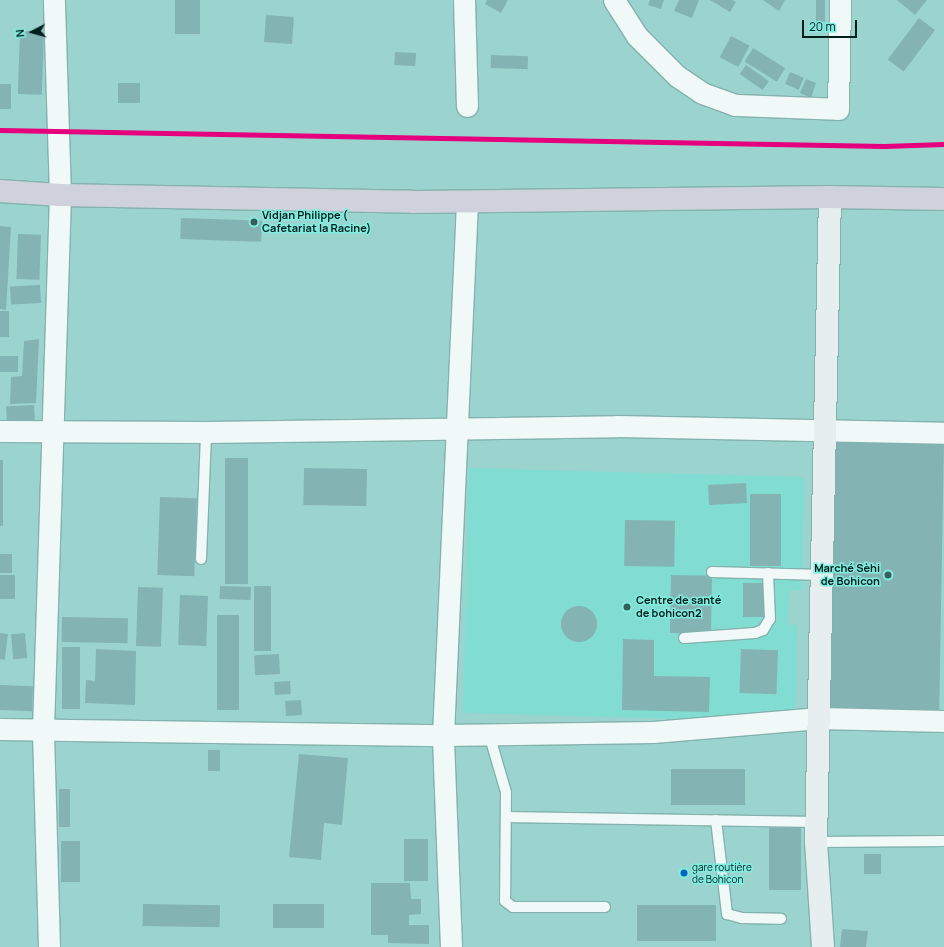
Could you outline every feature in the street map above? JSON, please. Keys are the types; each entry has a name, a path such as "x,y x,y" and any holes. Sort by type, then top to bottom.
{"highway":[{"path":"0,191 60,195 467,202 830,197 944,199"}],"main road":[{"path":"823,947 816,832 830,197"}],"street":[{"path":"49,947 44,730 51,431 60,195 54,0"},
{"path":"464,0 467,106"},
{"path":"614,0 641,41 677,76 702,93 735,105 838,109 840,0"},
{"path":"451,947 443,735 467,202"},
{"path":"0,431 206,432 458,427 617,426 944,433"},
{"path":"0,729 443,735 653,732 819,718 944,721"}],"lane":[{"path":"201,559 206,432"},
{"path":"712,572 822,575"},
{"path":"684,638 755,633 763,630 770,619 768,573"},
{"path":"489,734 506,792 505,901 513,907 605,907"},
{"path":"506,817 716,820 816,832 944,841"},
{"path":"716,820 727,914 742,918 781,919"}],"shaded area":[{"name":"Centre de santé de bohicon2","path":"469,468 804,477 802,590 789,590 788,624 797,625 795,722 463,713"}],"building":[{"path":"175,0 200,0 200,34 175,34"},
{"path":"487,0 508,0 501,13 485,4"},
{"path":"650,0 664,0 661,9 648,5"},
{"path":"679,0 699,0 692,18 674,11"},
{"path":"710,0 732,0 736,2 730,12"},
{"path":"763,0 785,0 779,11"},
{"path":"816,0 825,0 825,22 816,22"},
{"path":"897,0 927,0 915,15"},
{"path":"266,15 294,17 292,44 264,42"},
{"path":"919,18 935,30 904,72 888,60"},
{"path":"20,31 44,32 42,95 18,94"},
{"path":"731,36 750,46 738,67 720,57"},
{"path":"753,48 785,68 777,82 745,62"},
{"path":"395,52 416,53 415,66 394,65"},
{"path":"491,55 528,56 528,69 491,68"},
{"path":"746,65 769,81 763,90 740,74"},
{"path":"790,72 804,78 799,90 785,84"},
{"path":"806,79 816,83 811,98 800,93"},
{"path":"118,83 140,83 140,103 118,103"},
{"path":"0,84 11,84 11,109 0,109"},
{"path":"181,218 262,221 261,242 180,239"},
{"path":"0,226 11,227 6,310 0,309"},
{"path":"18,234 41,235 39,280 16,279"},
{"path":"40,285 41,303 11,305 10,287"},
{"path":"0,311 9,311 9,337 0,337"},
{"path":"39,339 36,403 10,404 11,377 22,376 24,341"},
{"path":"0,356 18,356 18,372 0,372"},
{"path":"34,405 35,424 7,425 6,406"},
{"name":"Marché Sèhi de Bohicon","path":"834,436 944,438 939,714 829,712"},
{"path":"225,458 248,458 248,584 225,584"},
{"path":"0,460 3,460 3,526 0,526"},
{"path":"304,468 367,469 366,506 303,505"},
{"path":"746,483 747,503 709,505 708,485"},
{"path":"750,494 781,494 781,566 750,566"},
{"path":"160,497 197,498 194,576 157,575"},
{"path":"625,520 675,521 674,567 624,566"},
{"path":"0,554 12,554 12,573 0,573"},
{"path":"0,575 15,575 15,599 0,599"},
{"path":"671,575 712,576 711,634 670,633"},
{"path":"743,583 766,583 766,617 743,617"},
{"path":"220,586 251,587 251,600 220,599"},
{"path":"254,586 271,586 271,651 254,651"},
{"path":"138,587 163,588 161,647 136,646"},
{"path":"180,595 208,596 206,646 178,645"},
{"path":"579,606 592,611 597,624 592,637 579,642 566,637 561,624 566,611"},
{"path":"217,615 239,615 239,710 217,710"},
{"path":"62,617 128,618 128,643 62,642"},
{"path":"0,633 8,634 5,660 0,659"},
{"path":"25,633 27,658 13,659 11,634"},
{"path":"623,639 654,640 654,676 710,677 709,712 622,710"},
{"path":"62,647 80,647 80,709 62,709"},
{"path":"96,649 136,651 135,705 85,703 86,680 95,681"},
{"path":"741,649 778,650 776,694 739,693"},
{"path":"279,654 280,674 255,675 254,655"},
{"path":"290,681 291,694 275,695 274,682"},
{"path":"0,685 33,686 32,711 0,710"},
{"path":"301,700 302,715 286,716 285,701"},
{"path":"208,750 220,750 220,771 208,771"},
{"path":"299,754 348,758 342,825 324,823 321,860 289,857"},
{"path":"671,769 745,769 745,805 671,805"},
{"path":"59,789 70,789 70,827 59,827"},
{"path":"769,828 801,828 801,890 769,890"},
{"path":"404,839 428,839 428,881 404,881"},
{"path":"61,841 80,841 80,882 61,882"},
{"path":"864,854 881,854 881,874 864,874"},
{"path":"371,883 410,883 411,899 421,899 421,914 409,915 409,925 429,925 429,944 388,943 388,935 371,935"},
{"path":"143,904 220,905 220,927 143,926"},
{"path":"273,904 324,904 324,928 273,928"},
{"path":"637,905 716,905 716,941 637,941"},
{"path":"842,929 868,931 866,947 840,947"}],"transit line":[{"path":"0,130 884,146 944,144"}],"place":[{"name":"Vidjan Philippe ( Cafetariat la Racine)","path":"254,222"},
{"name":"Marché Sèhi de Bohicon","path":"888,575"},
{"name":"Centre de santé de bohicon2","path":"627,607"},
{"name":"gare routière de Bohicon","path":"684,873"}]}
